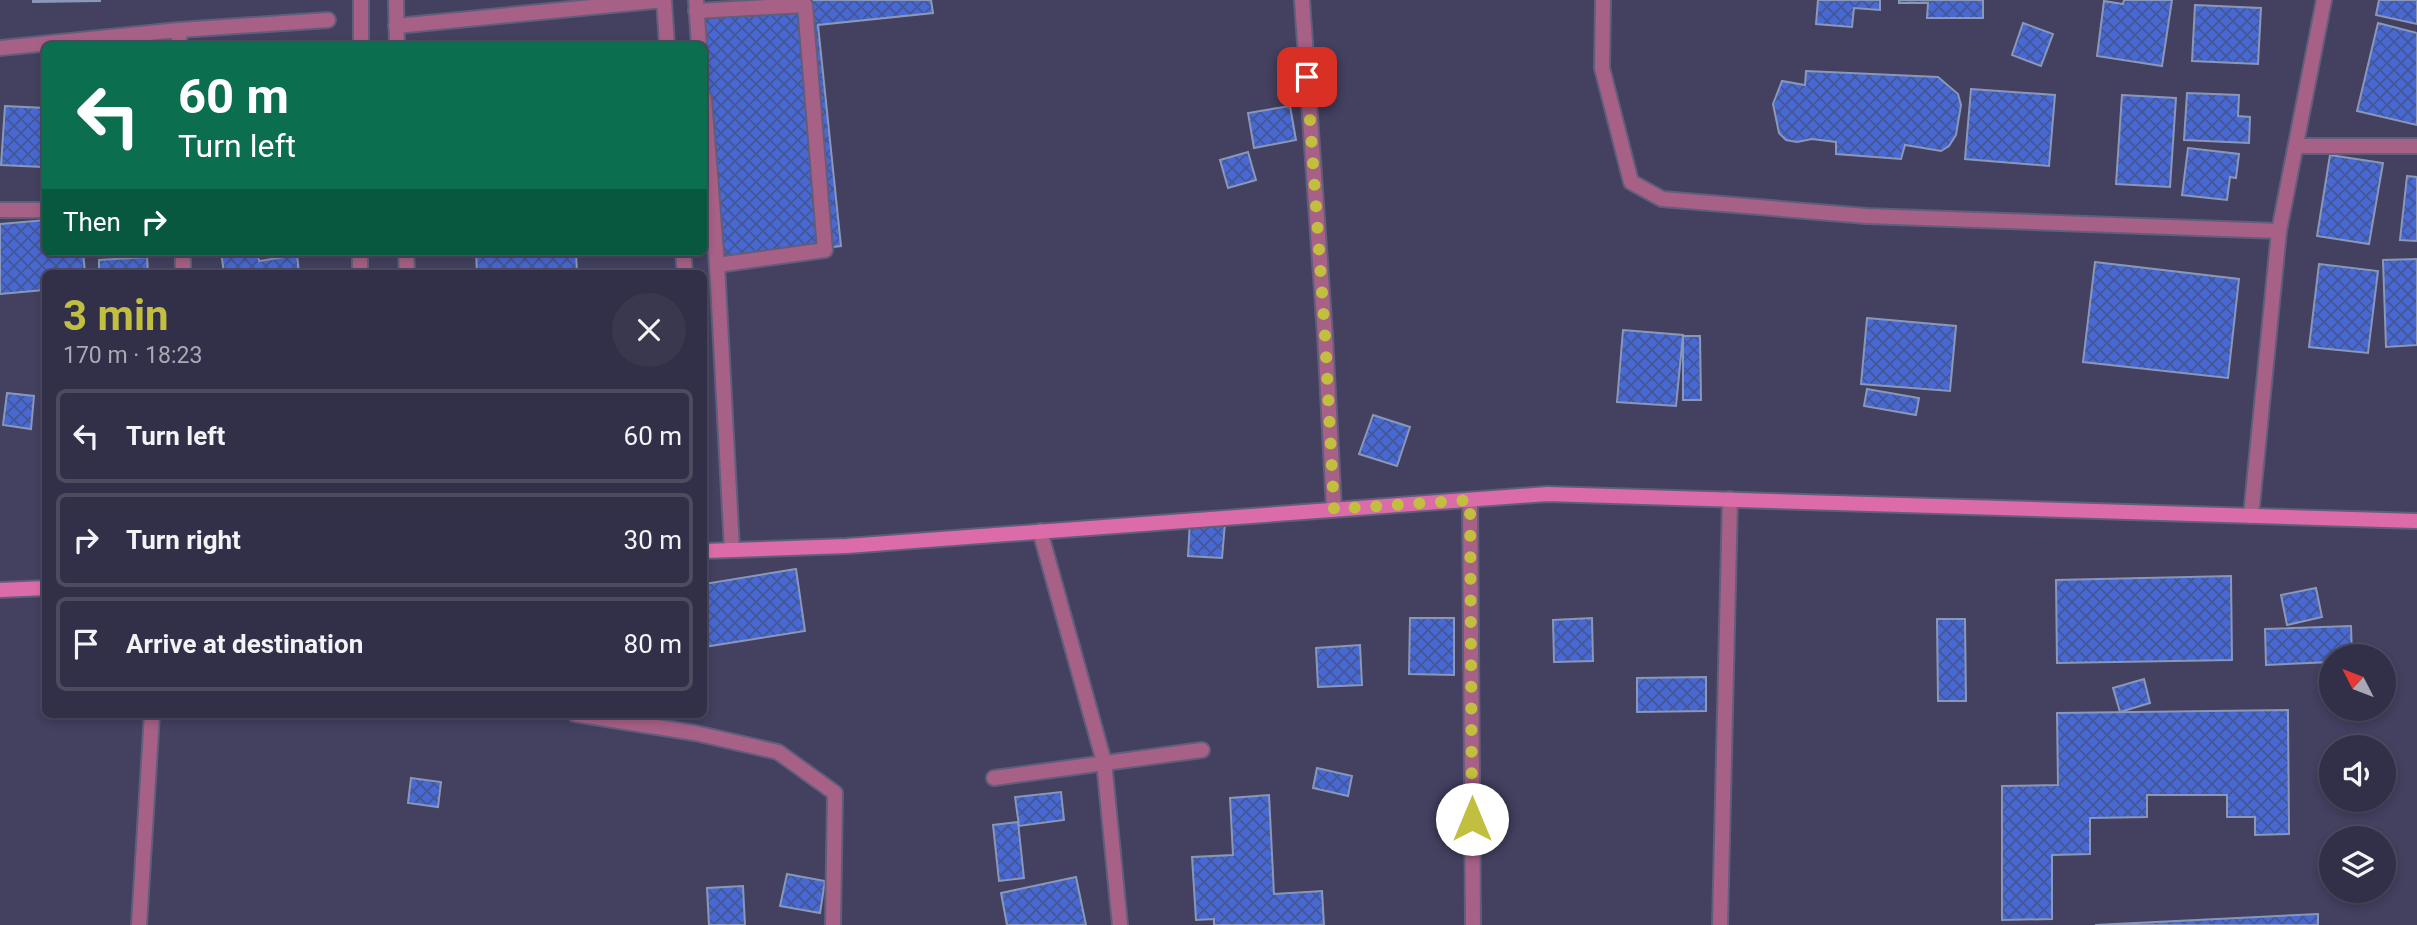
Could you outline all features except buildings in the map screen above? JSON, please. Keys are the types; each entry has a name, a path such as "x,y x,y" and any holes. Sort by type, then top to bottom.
{"street":[{"path":"361,42 362,0"},
{"path":"396,0 397,42"},
{"path":"396,26 664,0 667,42"},
{"path":"1302,0 1334,509"},
{"path":"1603,0 1602,68 1631,182 1662,199 1866,216 2279,231"},
{"path":"2251,516 2279,231 2324,0"},
{"path":"699,42 696,5 805,5 825,250 717,265"},
{"path":"60,42 179,30 327,20"},
{"path":"179,30 179,42"},
{"path":"0,48 42,44"},
{"path":"707,137 717,265 732,550"},
{"path":"2295,146 2417,146"},
{"path":"0,210 42,210"},
{"path":"707,551 847,546 1547,494 2417,521"},
{"path":"1720,925 1730,499"},
{"path":"1470,500 1473,925"},
{"path":"1040,531 1104,762 1120,925"},
{"path":"0,590 42,588"},
{"path":"139,925 152,718"},
{"path":"600,718 695,733 778,752 835,793 833,925"},
{"path":"994,778 1202,750"}],"route":[{"path":"1307,77 1334,509 1470,500 1472,819"}]}
